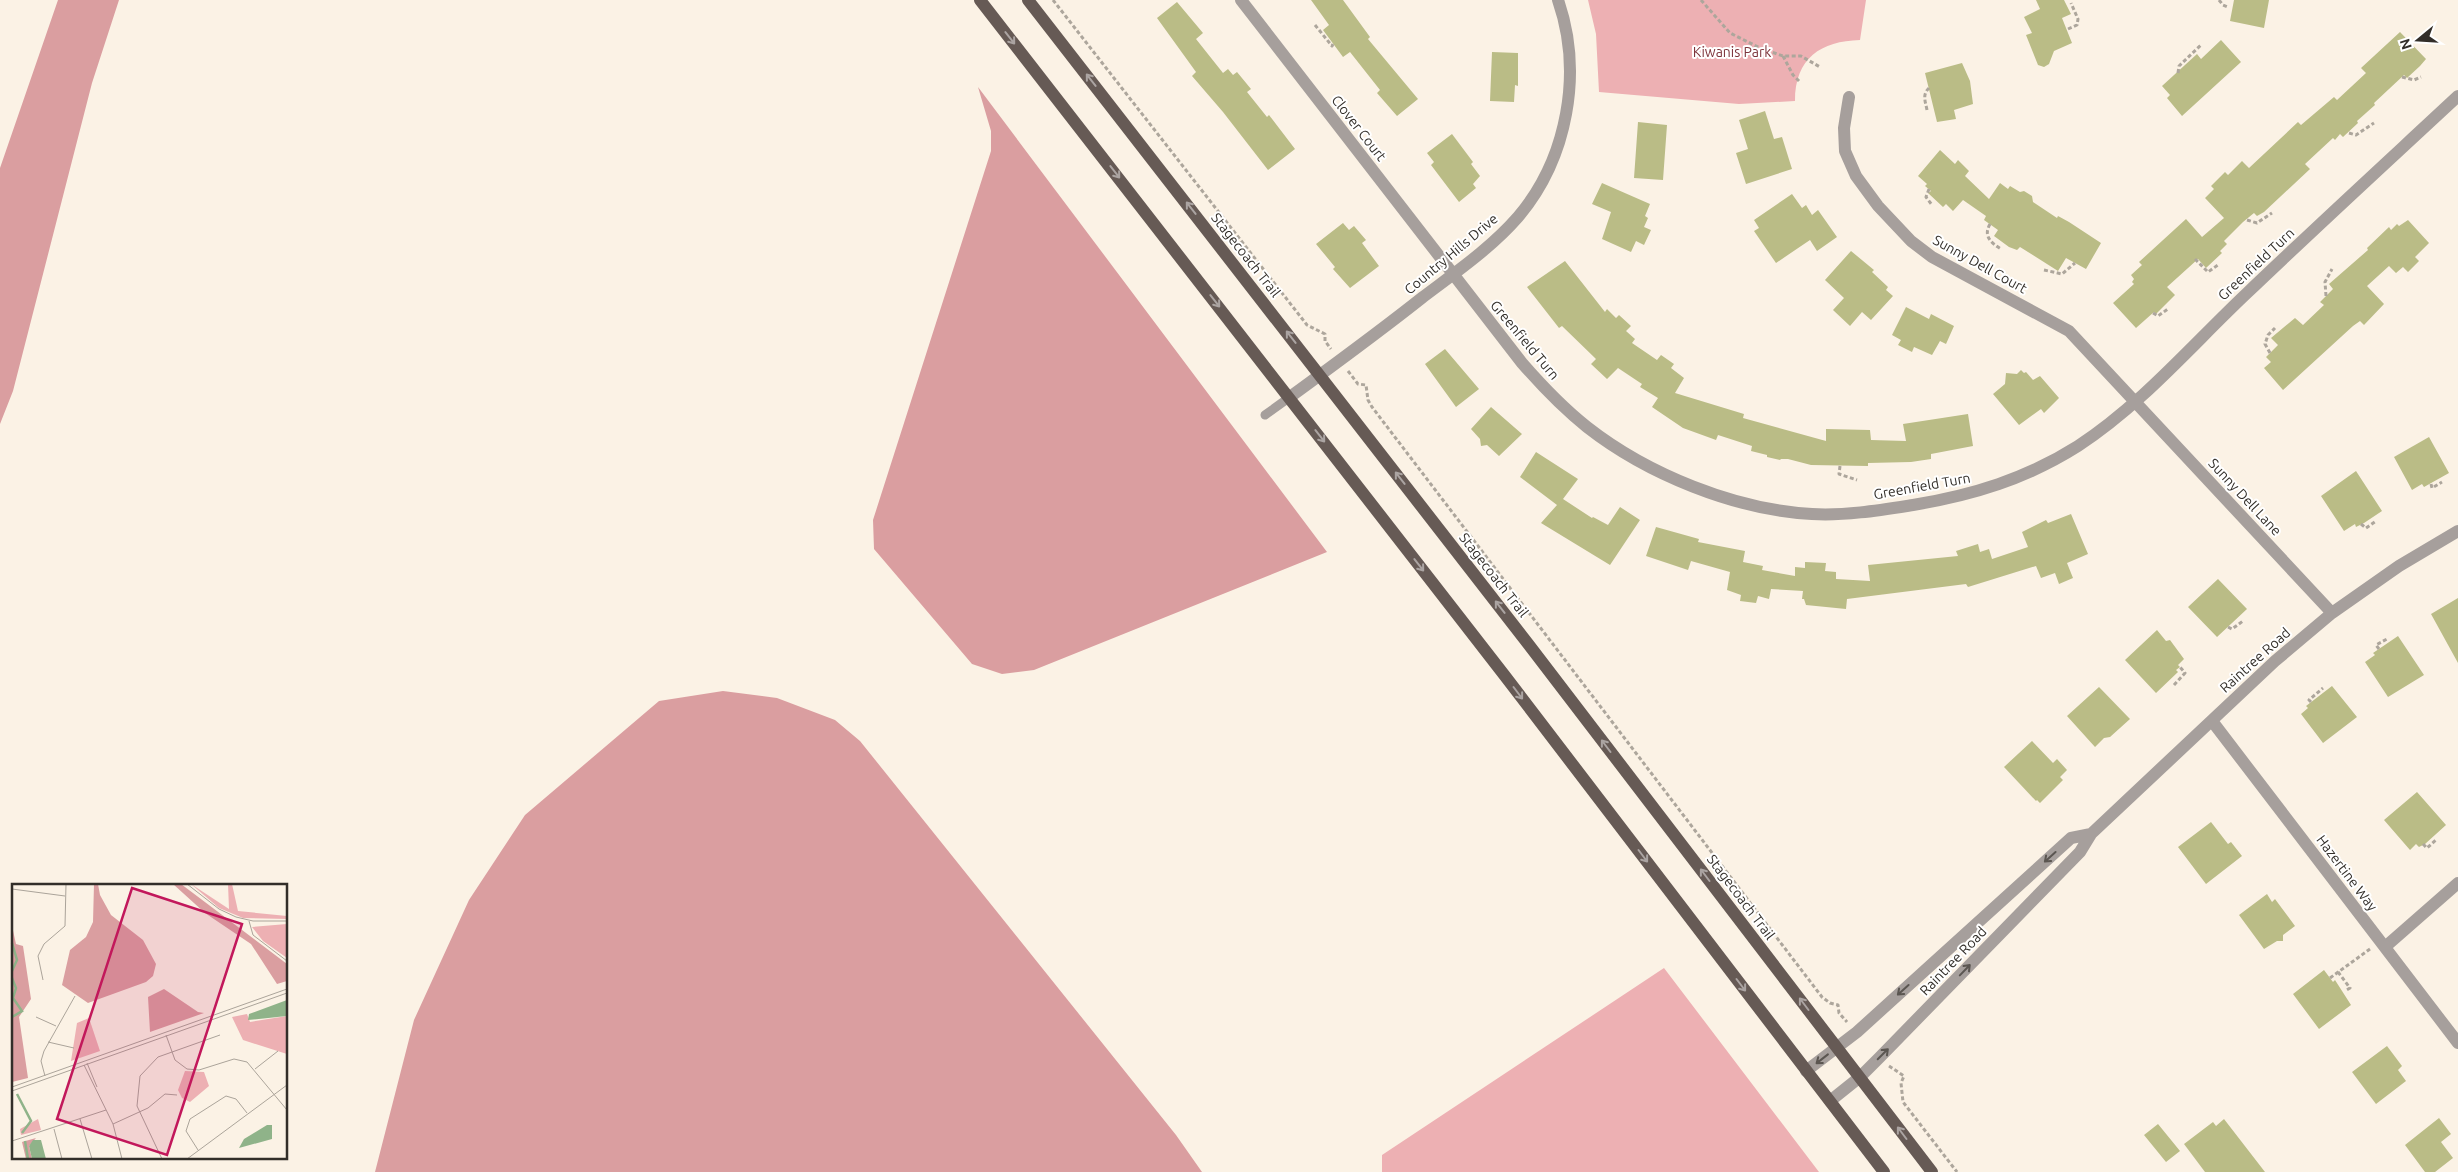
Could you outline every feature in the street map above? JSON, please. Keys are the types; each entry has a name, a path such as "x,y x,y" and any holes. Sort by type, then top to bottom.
{"main road":[{"path":"980,0 1290,397 1884,1172"},
{"name":"Stagecoach Trail","path":"1028,0 1320,375 1932,1172"}],"street":[{"name":"Clover Court","path":"1241,0 1453,274"},
{"name":"Country Hills Drive","path":"1290,397 1489,246 1519,216 1553,160 1566,117 1571,76 1567,34 1558,0"},
{"name":"Greenfield Turn","path":"1453,274 1522,364 1547,391 1587,427 1628,454 1672,478 1732,499 1779,511 1814,514 1886,509 1959,498 2017,478 2077,446 2136,402 2245,295 2458,96"},
{"name":"Sunny Dell Court","path":"1849,97 1844,128 1845,151 1856,176 1878,206 1911,242 1932,257 2069,331 2136,402"},
{"name":"Sunny Dell Lane","path":"2136,402 2332,612"},
{"name":"Raintree Road","path":"1830,1101 1860,1077 2080,852 2090,834 2275,661 2332,612 2399,566 2458,531"},
{"name":"Hazertine Way","path":"2212,721 2458,1043"},
{"name":"Raintree Road","path":"1806,1070 1857,1032 2071,838 2090,834"},
{"path":"2382,944 2458,883"}],"lane":[{"path":"1265,416 1290,397"}],"path":[{"path":"1053,0 1307,325 1325,334 1325,341"},
{"path":"1701,0 1730,33 1760,48 1783,56 1801,56 1820,67"},
{"path":"2219,0 2222,5 2228,7"},
{"path":"2068,29 2077,25 2078,19 2071,3"},
{"path":"1315,25 1332,46 1334,44"},
{"path":"2178,73 2179,66 2201,45"},
{"path":"1783,56 1793,75 1800,82"},
{"path":"2402,78 2414,80 2421,77"},
{"path":"1927,110 1924,97 1925,92 1930,88"},
{"path":"2350,133 2356,135 2374,123"},
{"path":"1928,189 1926,197 1932,205"},
{"path":"2247,220 2257,224 2272,213"},
{"path":"1990,224 1987,229 1988,237 1992,244 2001,249"},
{"path":"2195,259 2208,272 2218,265"},
{"path":"2044,270 2062,274 2075,263"},
{"path":"2326,296 2324,286 2332,269"},
{"path":"2153,312 2161,316 2168,309"},
{"path":"2270,353 2265,344 2268,335 2275,328"},
{"path":"1358,384 1366,385 1368,400 1372,407 1822,997 1830,1003 1838,1005 1839,1013"},
{"path":"1840,466 1839,474 1857,480"},
{"path":"2431,484 2432,488 2442,482"},
{"path":"2361,524 2366,528 2376,521"},
{"path":"2228,627 2232,630 2243,621"},
{"path":"2379,649 2376,645 2386,639"},
{"path":"2174,685 2185,673 2180,667"},
{"path":"2311,702 2309,700 2323,688"},
{"path":"2423,844 2427,848 2437,839"},
{"path":"2330,978 2382,944"},
{"path":"2338,972 2350,988 2345,991"},
{"path":"1894,1071 1904,1076 1901,1083 1903,1102 1957,1172"}],"green space":[{"name":"Kiwanis Park","path":"1588,0 1866,0 1860,40 1833,44 1822,48 1813,55 1805,63 1800,73 1796,86 1795,101 1739,104 1599,92 1596,34"},
{"path":"1664,968 1819,1172 1382,1172 1382,1155"}],"shaded area":[{"path":"58,0 119,0 92,83 13,391 0,424 0,168"},
{"path":"978,87 1327,552 1034,670 1002,674 972,664 874,549 873,520 991,151 991,131"},
{"path":"723,691 777,698 835,720 860,741 1176,1135 1202,1172 375,1172 414,1020 469,900 525,815 659,701"}],"building":[{"path":"1311,0 1343,0 1370,37 1368,39 1418,99 1397,116 1377,93 1380,90 1350,52 1343,57 1323,30 1329,25"},
{"path":"2036,0 2064,0 2071,14 2062,18 2072,43 2054,51 2049,64 2044,67 2038,65 2026,35 2032,33 2024,17 2040,9"},
{"path":"2234,0 2269,0 2264,28 2230,21"},
{"path":"1177,2 1203,33 1196,39 1223,73 1228,69 1233,75 1237,72 1251,89 1247,92 1267,117 1269,115 1295,149 1268,170 1192,76 1196,72 1157,18"},
{"path":"2400,32 2426,59 2420,66 2407,78 2404,75 2374,103 2375,105 2343,137 2340,134 2335,140 2333,138 2305,164 2310,169 2264,212 2257,216 2254,213 2243,222 2224,241 2227,244 2220,251 2222,253 2206,268 2198,259 2167,287 2175,295 2156,314 2154,312 2136,328 2113,303 2134,284 2132,282 2134,279 2131,275 2142,265 2139,262 2186,219 2202,237 2224,218 2205,198 2214,189 2211,186 2225,172 2228,175 2242,161 2249,168 2298,122 2301,125 2334,97 2337,100 2366,73 2361,68"},
{"path":"2221,40 2241,62 2182,116 2167,98 2170,95 2162,86 2197,54 2201,59"},
{"path":"1492,52 1518,53 1518,86 1515,85 1514,102 1490,101"},
{"path":"1962,63 1970,81 1973,104 1954,110 1956,119 1937,122 1925,73"},
{"path":"1765,111 1774,139 1782,137 1792,169 1746,184 1736,153 1748,149 1739,120"},
{"path":"1638,122 1667,125 1663,180 1634,178"},
{"path":"1452,134 1473,162 1471,164 1480,176 1473,184 1476,188 1459,202 1431,165 1434,162 1427,153"},
{"path":"1940,150 1955,164 1958,160 1969,171 1965,176 1989,199 2000,183 2008,189 2010,186 2020,192 2024,191 2032,196 2033,202 2101,243 2086,269 2066,258 2058,271 2020,247 2017,250 2009,247 1994,236 1998,230 1984,220 1986,216 1963,200 1953,211 1946,204 1943,207 1928,193 1931,191 1925,186 1927,184 1918,176"},
{"path":"1602,183 1650,204 1645,216 1648,218 1644,227 1651,230 1644,245 1636,241 1631,252 1602,239 1611,212 1592,204"},
{"path":"1792,194 1802,208 1806,205 1812,215 1818,210 1837,237 1817,251 1810,240 1776,263 1754,231 1759,228 1754,220"},
{"path":"2408,220 2429,243 2415,257 2419,261 2408,272 2403,267 2396,273 2389,266 2367,286 2384,304 2364,325 2360,321 2353,326 2283,390 2264,368 2271,362 2266,357 2278,345 2271,338 2295,318 2303,325 2324,305 2320,302 2333,289 2329,284 2368,250 2367,248 2389,227 2391,230 2397,224 2399,226"},
{"path":"1343,223 1349,230 1354,226 1366,240 1362,243 1379,266 1350,288 1333,269 1335,267 1316,244"},
{"path":"1851,251 1874,270 1872,272 1888,287 1886,290 1893,296 1871,320 1862,312 1850,326 1833,310 1844,298 1825,280"},
{"path":"1565,261 1605,312 1607,309 1616,318 1619,315 1631,326 1626,331 1635,339 1632,343 1657,360 1661,355 1674,364 1671,368 1684,378 1675,393 1744,414 1743,418 1826,441 1826,429 1870,430 1871,440 1906,441 1903,424 1968,414 1973,446 1931,454 1931,459 1911,462 1868,463 1868,466 1811,465 1788,459 1780,460 1767,457 1767,455 1751,451 1752,446 1718,435 1716,440 1683,428 1652,407 1658,398 1640,387 1642,384 1618,368 1607,379 1591,364 1596,359 1562,326 1559,328 1527,287"},
{"path":"1906,307 1929,319 1931,314 1954,326 1946,344 1940,341 1932,355 1914,347 1912,352 1898,345 1901,340 1892,335"},
{"path":"1445,349 1479,389 1456,407 1425,364"},
{"path":"2021,370 2024,373 2026,372 2033,380 2040,376 2059,398 2044,413 2041,409 2019,425 1993,394 2005,384 2006,373 2017,374"},
{"path":"1491,407 1522,434 1499,456 1487,445 1481,446 1480,439 1471,429"},
{"path":"2429,437 2449,473 2424,487 2422,484 2412,490 2394,457"},
{"path":"1536,452 1578,479 1563,499 1592,518 1608,525 1620,507 1640,520 1610,565 1541,523 1557,505 1520,477"},
{"path":"2356,471 2382,511 2364,523 2356,527 2355,524 2344,531 2321,496"},
{"path":"2071,514 2088,554 2067,563 2073,578 2059,584 2055,573 2041,578 2036,566 1968,587 1966,584 1847,599 1846,609 1806,605 1804,599 1802,599 1803,591 1771,589 1769,599 1758,596 1756,603 1740,601 1741,595 1727,590 1730,572 1691,561 1688,570 1646,556 1656,527 1699,539 1698,542 1745,551 1743,562 1763,566 1762,570 1795,576 1795,567 1805,568 1805,562 1826,563 1825,571 1836,572 1836,579 1870,581 1868,565 1958,556 1956,551 1978,544 1980,552 1989,549 1992,559 2028,547 2022,532 2046,520 2048,523"},
{"path":"2218,579 2247,609 2217,637 2188,607"},
{"path":"2458,598 2458,663 2431,614"},
{"path":"2157,630 2166,641 2170,640 2184,659 2178,665 2180,667 2176,670 2178,672 2156,693 2125,660"},
{"path":"2398,636 2424,675 2388,697 2365,662 2375,655 2373,653"},
{"path":"2332,686 2357,717 2323,743 2301,714 2308,708 2306,706"},
{"path":"2099,687 2130,719 2110,737 2104,738 2095,747 2067,716"},
{"path":"2032,741 2053,763 2057,759 2067,770 2060,777 2063,780 2040,803 2004,767"},
{"path":"2417,792 2446,825 2425,844 2419,847 2416,844 2410,850 2384,820"},
{"path":"2211,822 2228,844 2231,842 2242,856 2206,884 2178,847"},
{"path":"2267,894 2272,902 2275,899 2295,926 2283,935 2283,941 2277,941 2264,949 2239,915"},
{"path":"2324,970 2333,982 2335,980 2351,1005 2319,1029 2293,994"},
{"path":"2387,1046 2402,1066 2398,1070 2406,1081 2376,1104 2352,1072"},
{"path":"2439,1118 2451,1134 2441,1142 2453,1158 2435,1172 2425,1172 2405,1145"},
{"path":"2224,1119 2265,1172 2205,1172 2184,1144 2213,1122 2216,1126"},
{"path":"2158,1124 2180,1151 2166,1162 2144,1135"}]}
